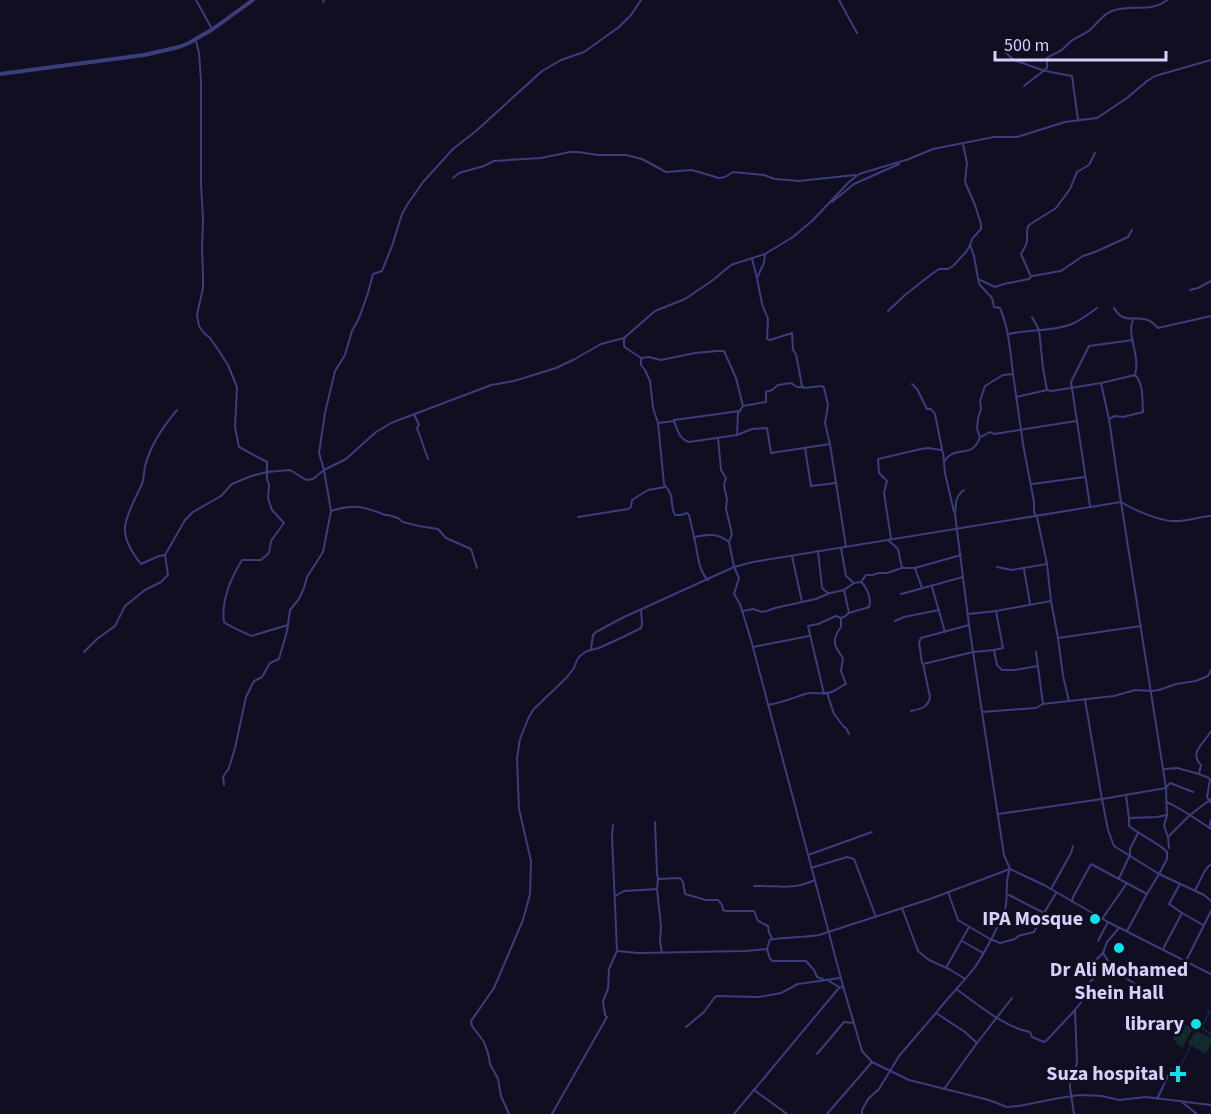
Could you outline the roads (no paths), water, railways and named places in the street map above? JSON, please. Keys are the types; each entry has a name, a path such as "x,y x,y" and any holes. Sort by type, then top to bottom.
{"street":[{"path":"196,0 213,29"},
{"path":"0,74 144,55 179,47 213,29 253,0"},
{"path":"224,785 223,777 236,748 246,697 254,681 262,677 270,663 279,659 290,610 299,598 307,577 323,552 331,511 319,453 325,413 335,371 345,355 352,331 360,318 374,274 382,271 393,246 402,214 428,176 453,149 542,71 561,60 584,52 619,27 642,0"},
{"path":"838,0 857,33"},
{"path":"1024,86 1045,71 1047,58 1063,50 1107,14 1140,7 1152,8 1167,0"},
{"path":"195,40 199,53 201,81 203,219 203,275 198,315 199,326 228,365 237,387 235,427 239,447 267,462 268,498 272,510 284,523 271,541 269,553 261,560 242,560 230,585 223,613 224,622 231,628 241,630 251,636 288,625"},
{"path":"1005,52 1014,60 1045,71 1072,76 1078,120"},
{"path":"453,178 459,173 494,161 541,158 578,152 626,155 642,159 661,171 692,170 719,178 733,172 800,181 855,176 933,149 994,137 1017,137 1048,126 1097,118 1155,76 1211,60"},
{"path":"888,311 939,269 948,269 953,266 981,229 965,182 967,162 963,144"},
{"path":"1031,277 1021,254 1027,239 1027,228 1056,208 1070,189 1078,170 1089,165 1095,153"},
{"path":"825,208 854,184 905,160"},
{"path":"84,652 115,626 124,606 168,575 165,555 185,520 220,496 232,484 267,472 290,470 306,480 313,478 353,454 382,428 391,423 491,385 514,381 556,368 575,360 601,344 624,338 655,311 685,299 731,265 765,254 803,229 855,176"},
{"path":"978,280 998,287 1061,271 1083,256 1128,237 1132,230"},
{"path":"970,245 978,280 992,298 994,307 1000,308 1009,334 1020,430 1034,512 1047,564 1051,601 1069,702"},
{"path":"757,278 764,263 765,254"},
{"path":"752,259 760,297 768,319 767,339 792,333 793,350 796,354 803,387"},
{"path":"1190,290 1211,281"},
{"path":"1114,308 1120,315 1133,320 1149,321 1158,328 1211,316"},
{"path":"1009,334 1072,324 1097,309"},
{"path":"1032,317 1039,330 1047,390"},
{"path":"1133,320 1131,325 1138,364 1135,375"},
{"path":"624,338 624,346 641,358 661,360 695,353 724,351 736,378 743,406 740,411 737,435"},
{"path":"1090,507 1071,388 1072,378 1089,346 1133,340"},
{"path":"641,358 641,365 650,381 653,408 658,423 664,484 670,492 672,510 675,514 689,514 701,569 708,580"},
{"path":"980,437 977,429 978,418 985,386 1003,375 1013,374"},
{"path":"1016,397 1135,375"},
{"path":"1109,419 1143,412 1142,390 1135,375"},
{"path":"743,406 766,402 766,392 778,385 791,383 797,387 822,386 824,388 828,405 825,423 836,483 846,576 854,583"},
{"path":"1101,383 1109,419 1166,788 1167,815 1164,826 1169,848"},
{"path":"862,1114 868,1099 877,1092 899,1056 975,967 1004,912 1008,895 1007,874 1010,869 1005,855 998,814 969,625 955,514 945,473 943,452 935,414 931,409 927,410 917,389 912,384"},
{"path":"165,555 141,564 130,550 125,528 132,504 143,481 145,466 155,440 177,410"},
{"path":"658,423 740,411"},
{"path":"414,414 419,422 417,428 428,459"},
{"path":"672,421 674,421 676,430 686,441 737,435 752,429 767,428 771,453 830,444"},
{"path":"944,462 954,452 965,452 976,446 980,437 990,432 994,434 1076,421"},
{"path":"718,437 721,470 726,478 724,485 726,509 732,534 729,542 734,567 739,578 734,594 742,610 753,647 842,987 862,1051 872,1062 909,1080 1007,1107 1070,1096 1102,1096 1119,1100 1146,1097 1211,1105"},
{"path":"804,448 811,486 836,483"},
{"path":"902,568 898,549 889,539 884,493 887,481 879,473 878,459 928,448 943,452"},
{"path":"1030,484 1085,477"},
{"path":"578,517 628,509 631,507 632,500 644,492 665,487"},
{"path":"955,514 956,498 964,490"},
{"path":"591,649 592,635 596,632 734,567 889,539 1121,502 1144,513 1170,521 1211,516"},
{"path":"331,511 348,507 368,508 398,518 403,522 438,529 446,538 471,549 477,568"},
{"path":"694,537 715,534 729,542"},
{"path":"818,551 822,587 830,594"},
{"path":"742,610 756,609 762,612 816,599 844,591 854,583 861,582 866,575 887,573 902,568 915,568 961,555"},
{"path":"792,556 802,602"},
{"path":"997,567 1012,570 1047,564"},
{"path":"1024,567 1030,604"},
{"path":"915,568 922,588"},
{"path":"901,594 963,577"},
{"path":"849,734 834,714 826,693 809,625 818,624 836,616 841,618 870,606 867,590 861,582"},
{"path":"932,586 945,632"},
{"path":"844,591 849,613"},
{"path":"968,614 1051,601"},
{"path":"509,1114 501,1096 498,1079 490,1064 489,1053 471,1021 494,988 523,920 530,894 531,861 519,809 517,758 520,739 533,711 574,668 580,656 640,628 641,610"},
{"path":"895,621 903,617 939,610"},
{"path":"922,664 973,652 1003,648 996,611"},
{"path":"768,705 806,694 836,691 846,684 841,671 843,658 834,644 841,627 841,618"},
{"path":"911,711 924,708 929,702 920,639 969,625"},
{"path":"1058,638 1141,626"},
{"path":"753,647 810,636"},
{"path":"994,650 997,665 1002,670 1038,666"},
{"path":"1036,652 1043,704"},
{"path":"982,712 1036,708 1043,704 1114,696 1135,690 1151,691 1196,681 1208,676 1211,670"},
{"path":"1085,700 1102,799 1114,846 1160,874 1206,896 1211,902"},
{"path":"1199,774 1201,765 1197,761 1196,753 1211,731"},
{"path":"1163,769 1177,768 1199,774 1210,780 1207,796 1210,800 1190,815 1168,837"},
{"path":"998,814 1166,788 1172,783 1193,792"},
{"path":"1126,795 1129,826 1167,852 1167,859 1160,874 1127,931"},
{"path":"1166,802 1210,829 1211,820"},
{"path":"1130,818 1167,815"},
{"path":"656,822 657,889 662,953"},
{"path":"552,1114 608,1017 605,1015 603,1001 609,989 610,966 617,951 613,825"},
{"path":"808,855 872,832"},
{"path":"1119,878 1138,833"},
{"path":"1051,889 1073,846"},
{"path":"811,868 847,857 854,859 876,917"},
{"path":"1195,890 1203,871 1211,864"},
{"path":"1072,902 1091,865 1147,894"},
{"path":"842,987 817,977 806,961 772,962 767,949 769,942 773,939 811,937 828,932 1010,869 1024,874 1102,919 1211,974"},
{"path":"658,879 680,878 685,894 706,900 718,900 723,910 754,911 758,921 768,926 773,939"},
{"path":"754,886 784,888 802,886 815,880"},
{"path":"1102,919 1127,883"},
{"path":"1180,884 1169,904 1203,925"},
{"path":"614,896 624,891 657,889"},
{"path":"948,892 958,920 1000,943 1034,932 1056,893"},
{"path":"1008,895 1044,913"},
{"path":"902,908 918,951 929,960 964,979"},
{"path":"1186,961 1211,911"},
{"path":"1163,949 1182,913"},
{"path":"1098,941 1108,922"},
{"path":"946,968 969,927"},
{"path":"956,988 997,1017 1018,1029 1030,1032 1032,1037 1044,1042 1076,1010 1086,996 1088,984 1093,979 1094,963 1120,927"},
{"path":"961,940 983,953"},
{"path":"617,951 662,953 767,949"},
{"path":"1103,953 1109,962 1137,985 1155,996"},
{"path":"686,1027 705,1012 717,996 759,997 781,993 798,984 840,978"},
{"path":"734,1114 842,987"},
{"path":"944,1089 1012,998"},
{"path":"1074,1114 1070,1083 1077,1061 1076,1010"},
{"path":"936,1013 977,1043"},
{"path":"817,1054 844,1022 854,1023"},
{"path":"827,1114 872,1062"},
{"path":"1157,1099 1171,1070"},
{"path":"754,1090 788,1114"},
{"path":"1180,1102 1197,1114"}],"waterway":[{"path":"1207,1013 1210,1012 1202,1026 1211,1034"},
{"path":"1174,1039 1179,1023 1189,1028"},
{"path":"1191,1045 1200,1042 1198,1034 1207,1037 1208,1040"},
{"path":"1182,1063 1190,1047"}],"place":[{"name":"IPA Mosque","path":"1095,919"},
{"name":"Dr Ali Mohamed Shein Hall","path":"1119,948"},
{"name":"library","path":"1196,1024"},
{"name":"Suza hospital","path":"1178,1074"}]}
